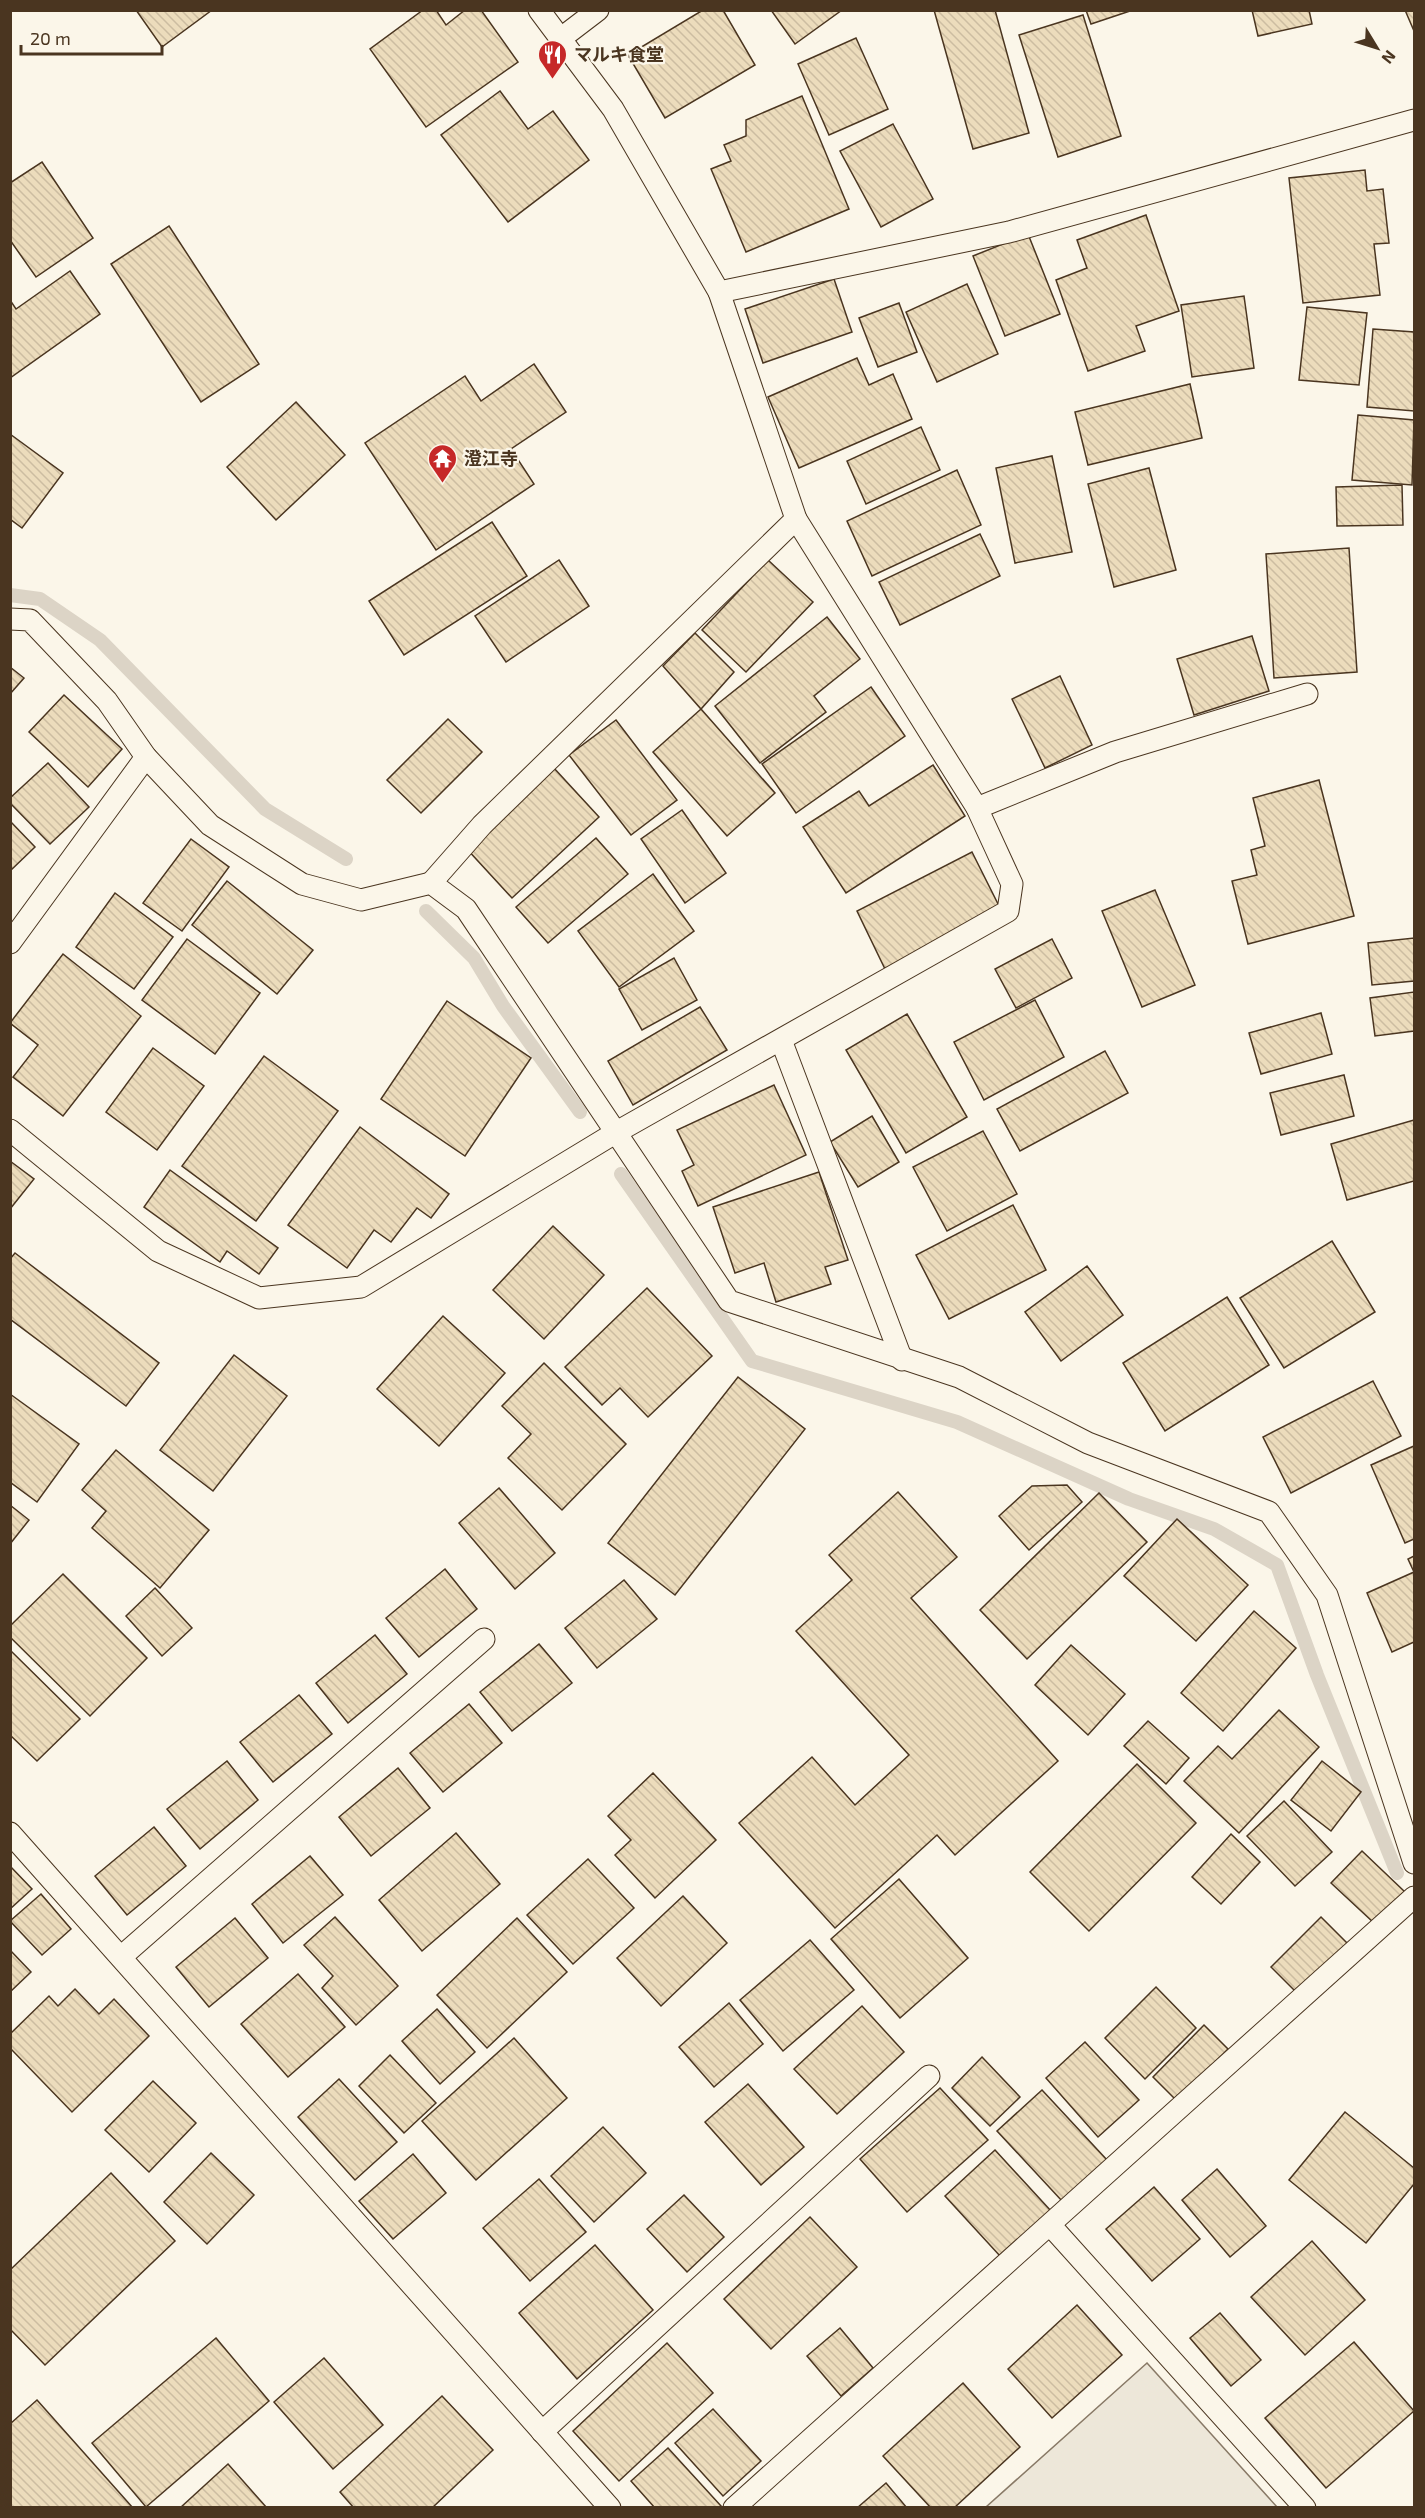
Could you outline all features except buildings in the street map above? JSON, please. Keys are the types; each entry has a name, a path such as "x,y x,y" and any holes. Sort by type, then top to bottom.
{"lane":[{"path":"10,1130 158,1251 259,1298 361,1287 615,1133 1008,911 1012,884 977,808 796,519 719,292 613,109 539,10"},
{"path":"560,39 597,10"},
{"path":"719,292 1009,232 1414,120"},
{"path":"10,618 30,620 107,701 146,757 210,825 302,884 362,900 431,883 482,825 796,519"},
{"path":"977,808 1115,752 1307,694"},
{"path":"10,943 146,757"},
{"path":"431,883 466,909 729,1300 902,1360 959,1377 1088,1443 1269,1512 1327,1595 1414,1863"},
{"path":"781,1040 902,1360"},
{"path":"121,1957 484,1639"},
{"path":"10,1833 610,2508"},
{"path":"734,2508 1051,2226 1414,1897"},
{"path":"542,2432 929,2076"},
{"path":"1051,2226 1305,2508"}],"shaded area":[{"path":"1147,2363 1277,2507 986,2507"}],"waterway":[{"path":"10,595 40,599 100,640 265,809 346,859"},
{"path":"426,911 474,958 503,1006 580,1112"},
{"path":"621,1174 752,1361 957,1422 1129,1499 1214,1529 1277,1565 1317,1675 1397,1873"}],"place":[{"name":"マルキ食堂","path":"553,80"},
{"name":"澄江寺","path":"443,484"}]}
